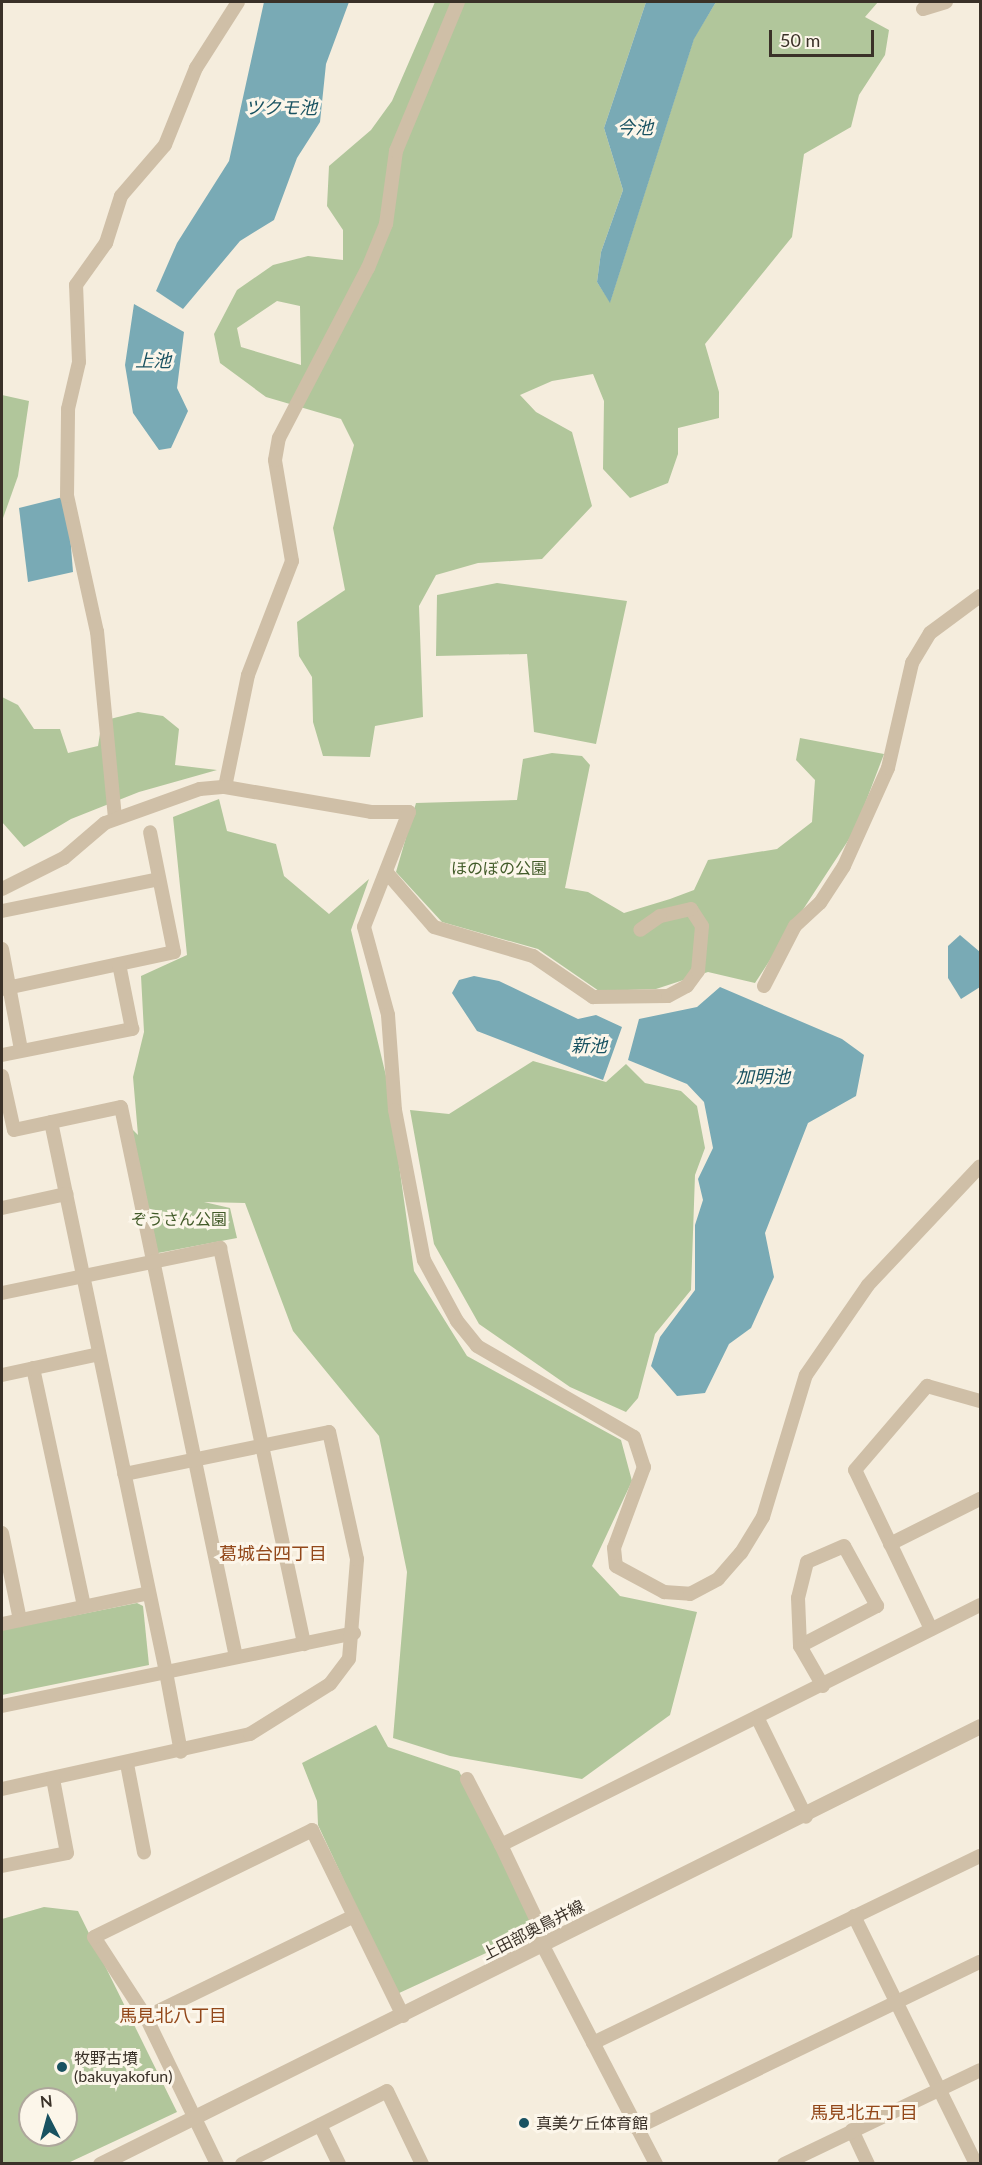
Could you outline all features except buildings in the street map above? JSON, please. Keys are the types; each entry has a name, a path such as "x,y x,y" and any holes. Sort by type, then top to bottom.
{"street":[{"path":"115,818 97,632 67,496 68,410 79,362 76,285 106,243 121,196 165,145 196,68 238,2"},
{"path":"225,787 248,675 292,561 275,459 279,438 368,268 386,224 396,151 458,2"},
{"path":"923,9 946,2"},
{"path":"764,986 795,926 820,903 844,866 888,768 912,663 930,633 981,596"},
{"path":"2,890 64,858 115,818 172,796 225,787 371,812 409,812 388,874 364,927 388,1015 395,1110 424,1260 456,1321 477,1346 634,1437 644,1467 614,1548 616,1566 632,1578 664,1592 690,1594 728,1570 763,1517 806,1375 868,1285 981,1166"},
{"path":"5,988 174,952 150,832"},
{"path":"388,874 434,927 532,956 593,997 668,996 687,986 698,971 702,926 691,909 660,916 640,930"},
{"path":"2,911 159,879"},
{"path":"2,949 5,988 21,1050"},
{"path":"2,1055 132,1029 119,964"},
{"path":"2,1076 8,1131 121,1107 236,1657"},
{"path":"51,1122 181,1752"},
{"path":"2,1208 66,1194"},
{"path":"2,1293 220,1248 304,1644"},
{"path":"2,1375 99,1354"},
{"path":"33,1368 84,1606"},
{"path":"931,1629 855,1470 927,1386 981,1401"},
{"path":"2,1790 181,1752 250,1734 330,1684 345,1668 354,1634 357,1559 329,1432 124,1474"},
{"path":"890,1544 981,1498"},
{"path":"2,1533 20,1620"},
{"path":"800,1646 877,1606 844,1546 807,1562 798,1598 800,1646 823,1686"},
{"path":"2,1624 149,1593"},
{"path":"501,1845 981,1605"},
{"path":"2,1706 354,1634"},
{"path":"757,1717 806,1817"},
{"name":"上田部奥鳥井線","path":"100,2163 403,2016 542,1944 806,1817 981,1726"},
{"path":"127,1764 144,1852"},
{"path":"2,1866 67,1853 53,1779"},
{"path":"467,1779 539,1925 542,1944 656,2163"},
{"path":"217,2163 146,2017 94,1937 312,1830 403,2016"},
{"path":"593,2043 981,1856"},
{"path":"146,2017 354,1916"},
{"path":"854,1916 976,2163"},
{"path":"636,2127 981,1962"},
{"path":"784,2163 981,2070"},
{"path":"242,2163 387,2091 422,2163"},
{"path":"320,2125 339,2163"},
{"path":"852,2130 868,2163"}],"green space":[{"path":"435,2 646,2 604,128 623,190 601,252 597,282 610,302 694,38 716,2 878,2 865,17 889,30 885,55 859,95 851,127 804,154 792,237 705,344 719,392 719,418 678,428 678,454 668,483 630,498 603,469 604,401 593,374 552,381 520,395 536,412 572,432 592,506 542,559 478,563 436,575 419,606 423,717 375,726 370,757 323,756 313,722 312,677 299,656 297,622 345,590 333,528 354,445 341,419 266,397 220,363 214,334 237,290 273,265 308,256 343,260 343,230 327,206 329,166 371,130 392,101","holes":["277,301 300,306 301,365 241,347 237,328"]},
{"path":"2,395 29,401 18,476 2,521"},
{"path":"497,583 627,601 596,744 534,732 527,654 436,656 437,595"},
{"path":"2,697 18,705 34,729 60,729 68,753 98,746 102,721 138,712 163,716 179,729 175,765 217,770 139,792 71,819 24,847 2,822"},
{"name":"ほのぼの公園","path":"800,738 884,754 855,830 755,983 708,972 656,989 599,991 538,949 442,922 396,872 416,803 517,800 523,759 552,753 582,756 590,765 565,888 588,892 624,913 670,899 694,890 708,860 777,849 812,822 815,780 796,760"},
{"name":"ぞうさん公園","path":"219,799 227,831 276,844 284,876 329,914 369,879 351,930 387,1080 414,1271 467,1356 621,1440 632,1481 592,1566 620,1596 697,1612 670,1715 582,1779 450,1756 393,1738 407,1572 379,1436 293,1331 245,1203 204,1202 230,1208 237,1238 158,1253 132,1129 138,1135 133,1077 144,1032 141,976 187,955 173,817"},
{"path":"533,1061 606,1082 626,1064 645,1083 681,1091 697,1106 705,1148 695,1175 691,1290 655,1334 638,1398 626,1412 570,1387 479,1324 434,1244 410,1110 449,1114"},
{"path":"137,1603 143,1606 149,1665 2,1695 2,1630"},
{"path":"376,1725 388,1747 459,1771 536,1930 397,1994 318,1825 317,1801 302,1763"},
{"path":"44,1907 78,1911 177,2112 68,2163 2,2164 2,1919"}],"water":[{"name":"ツクモ池","path":"264,2 349,2 326,64 320,122 297,158 274,220 240,241 183,309 156,291 177,243 229,161"},
{"name":"今池","path":"646,2 716,2 694,39 610,303 597,282 601,252 623,190 604,128"},
{"name":"上池","path":"134,304 184,332 177,388 188,411 171,448 159,450 133,413 125,365"},
{"path":"67,496 73,572 28,582 19,508"},
{"path":"960,935 980,952 980,987 961,999 948,978 948,946"},
{"name":"新池","path":"474,976 499,981 578,1019 596,1015 622,1027 603,1080 477,1031 452,993 459,980"},
{"name":"加明池","path":"720,987 842,1039 864,1055 856,1096 808,1123 765,1233 774,1277 751,1328 729,1344 705,1393 677,1396 651,1366 660,1337 695,1290 695,1225 703,1200 698,1179 713,1148 704,1102 687,1084 628,1060 639,1019 697,1007"}],"place":[{"name":"牧野古墳 (bakuyakofun)","path":"62,2067"},
{"name":"真美ケ丘体育館","path":"524,2123"}],"district":[{"name":"葛城台四丁目","path":"273,1553"},
{"name":"馬見北八丁目","path":"173,2015"},
{"name":"馬見北五丁目","path":"864,2112"}]}
